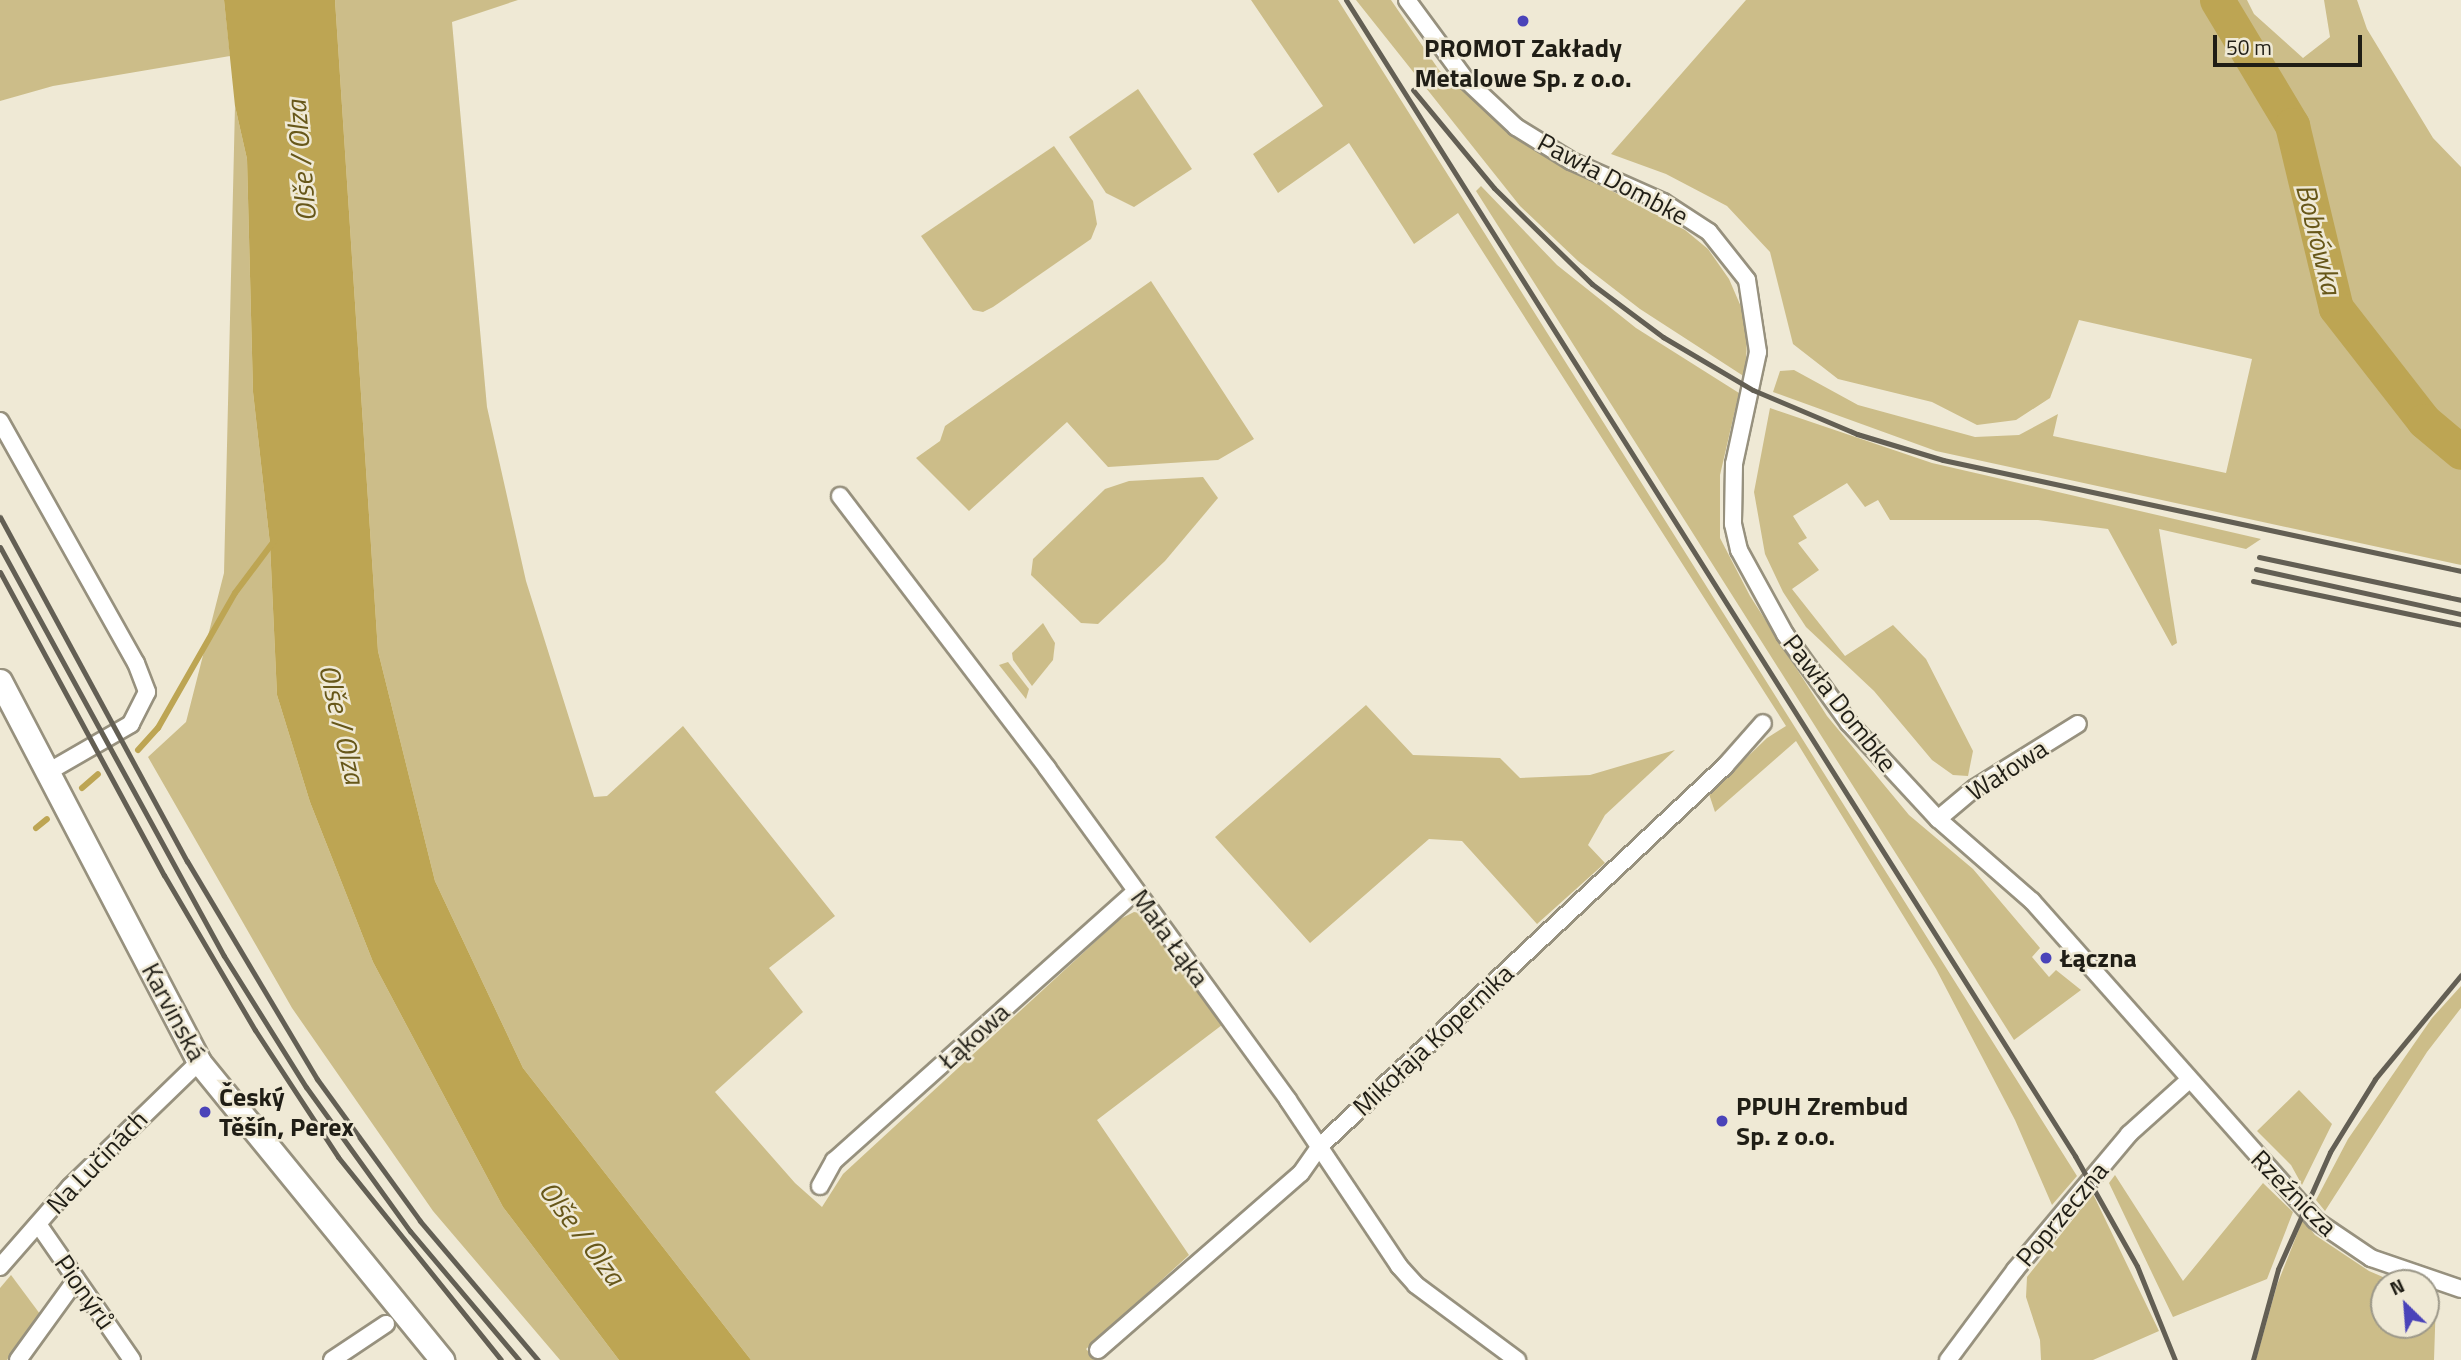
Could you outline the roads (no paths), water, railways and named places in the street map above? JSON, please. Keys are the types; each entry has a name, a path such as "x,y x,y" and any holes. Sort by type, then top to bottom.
{"main road":[{"name":"Karvinská","path":"0,681 199,1062 442,1360"}],"street":[{"name":"Pawła Dombke","path":"1407,0 1466,80 1516,127 1571,161 1663,202 1709,232 1747,280 1758,352 1734,464 1733,524 1739,550 1814,676 1879,758 1938,819"},
{"path":"0,421 136,663 147,692 131,724 48,772"},
{"name":"Mała Łąka","path":"840,496 1136,891 1319,1147 1380,1240 1416,1286 1517,1360"},
{"name":"Mikołaja Kopernika","path":"1098,1350 1301,1173 1319,1147 1725,766 1762,723"},
{"name":"Wałowa","path":"1938,819 1975,788 2078,724"},
{"path":"1938,819 2032,901 2189,1080"},
{"name":"Łąkowa","path":"820,1186 834,1161 1136,891"},
{"name":"Na Lučinách","path":"0,1267 38,1224 199,1062"},
{"name":"Rzeźnicza","path":"2189,1080 2303,1208 2332,1233 2371,1258 2461,1289"},
{"name":"Poprzeczna","path":"1948,1360 2015,1270 2129,1135 2189,1080"},
{"name":"Pionýrů","path":"38,1224 132,1360"},
{"path":"18,1360 76,1280"},
{"path":"335,1359 386,1324"}],"water":[{"name":"Olše / Olza","path":"224,0 335,0 378,651 435,881 523,1068 751,1360 619,1360 503,1207 373,962 310,802 277,695 270,544 253,392 247,159 235,106"}],"waterway":[{"name":"Bobrówka","path":"2217,0 2292,125 2336,308 2424,421 2461,452"},
{"path":"138,750 158,728 235,593 274,541"},
{"path":"82,788 98,774"},
{"path":"36,828 47,819"}],"railway":[{"path":"1346,0 2075,1156 2137,1266 2175,1360"},
{"path":"1413,90 1494,188 1592,284 1663,337 1753,390 1857,434 1943,460 2461,571"},
{"path":"0,517 187,861 317,1079 420,1221 538,1360"},
{"path":"0,547 224,956 306,1087 410,1231 519,1360"},
{"path":"2259,557 2461,600"},
{"path":"2256,569 2461,614"},
{"path":"0,572 164,875 255,1030 338,1157 501,1360"},
{"path":"2253,581 2461,625"},
{"path":"2253,1360 2278,1269 2330,1152 2375,1079 2461,975"}],"place":[{"name":"PROMOT Zakłady Metalowe Sp. z o.o.","path":"1523,21"},
{"name":"Łączna","path":"2046,958"},
{"name":"Český Těšín, Perex","path":"205,1112"},
{"name":"PPUH Zrembud Sp. z o.o.","path":"1722,1121"}]}
